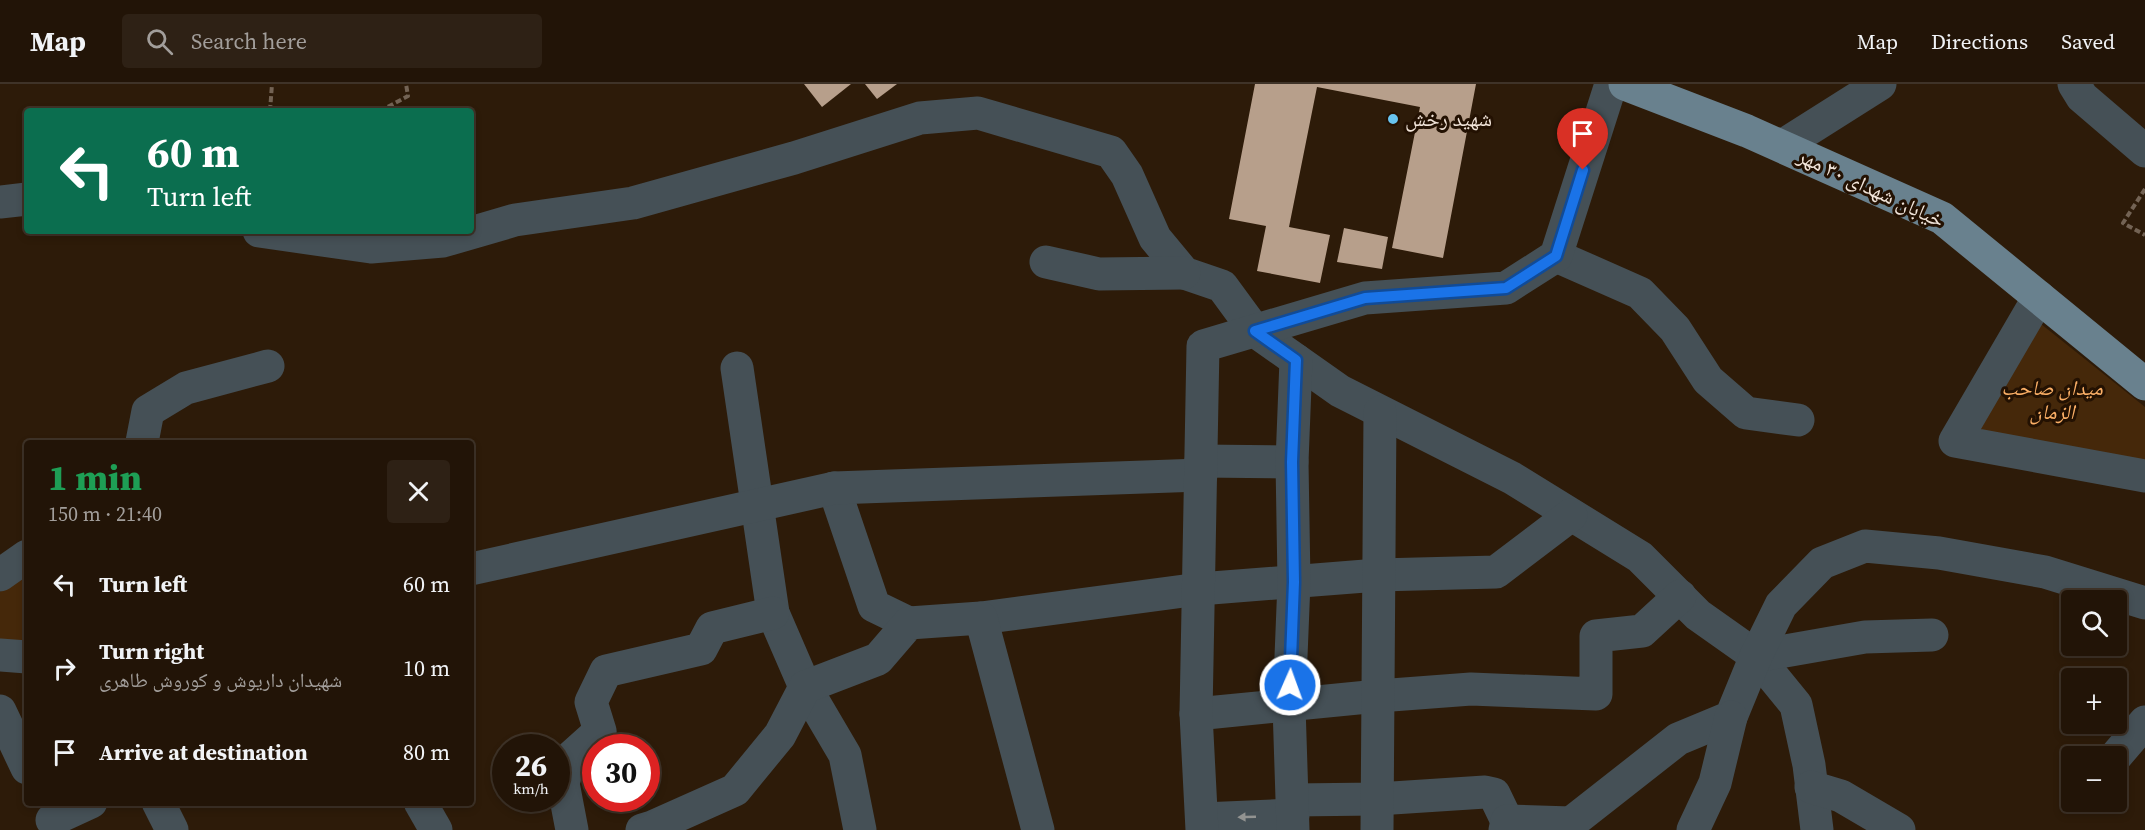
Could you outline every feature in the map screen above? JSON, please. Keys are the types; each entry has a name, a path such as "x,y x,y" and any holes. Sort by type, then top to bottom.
{"main road":[{"name":"خیابان شهدای ۳۰ مهر","path":"1625,84 1782,146 1942,218 2145,384"}],"street":[{"path":"1611,84 1556,256 1506,288 1365,298 1203,346 1196,714 1202,824 1293,815 1377,814 1485,792 1494,795 1506,826 1571,823 1678,739 1731,717"},
{"path":"1782,146 1880,84"},
{"path":"2074,84 2082,97 2145,152"},
{"path":"474,232 515,220 633,203 794,158 921,118 978,113 1111,152 1127,175 1155,238 1184,273"},
{"path":"0,202 24,199"},
{"path":"280,234 371,247 443,241 467,234"},
{"path":"1556,256 1640,294 1675,329 1708,380 1746,413 1798,420"},
{"path":"1046,262 1099,274 1184,273 1222,286 1255,331 1340,391 1512,478 1640,557 1698,615 1756,656 1796,705 1817,830"},
{"path":"2039,297 1955,441 2145,476"},
{"path":"1293,815 1289,706 1294,582 1292,462 1296,360"},
{"path":"142,440 148,411 186,388 268,366"},
{"path":"737,368 773,613 805,687 845,755 860,830"},
{"path":"1377,814 1380,412"},
{"path":"474,567 834,488 1292,462"},
{"path":"834,488 874,606 909,623 981,618 1199,589 1378,575 1496,572 1571,515"},
{"path":"1693,830 1715,783 1731,717 1756,656 1781,605 1822,563 1865,546 1939,553 2045,572 2145,603"},
{"path":"0,576 24,558"},
{"path":"1196,714 1471,689 1596,694 1596,636 1641,631 1680,597"},
{"path":"572,830 563,783 571,757 600,731 591,702 606,671 701,649 712,628 773,613"},
{"path":"981,618 1038,830"},
{"path":"642,830 735,790 780,735 805,687 878,659 909,623"},
{"path":"1756,656 1865,637 1932,635"},
{"path":"0,655 24,657"},
{"path":"0,711 24,762"},
{"path":"2125,746 2145,722"},
{"path":"1811,787 1841,796 1899,830"},
{"path":"51,817 80,806"},
{"path":"160,806 172,830"},
{"path":"422,806 436,830"}],"path":[{"path":"270,108 272,84"},
{"path":"386,108 408,96 406,84"},
{"path":"2145,189 2123,223 2145,235"}],"green space":[{"name":"میدان صاحب الزمان","path":"2036,320 2145,407 2145,470 1969,437"},
{"path":"24,573 24,646 0,643 0,592"}],"building":[{"path":"804,84 851,84 822,107"},
{"path":"865,84 897,84 877,99"},
{"path":"1255,84 1476,84 1443,258 1392,248 1420,107 1317,87 1289,227 1330,235 1320,283 1257,271 1266,226 1229,219"},
{"path":"1344,228 1388,237 1382,269 1337,262"}],"place":[{"name":"شهید رخش","path":"1393,119"}],"route":[{"path":"1290,685 1294,582 1292,462 1296,360 1255,331 1365,298 1506,288 1556,256 1583,170"}]}
